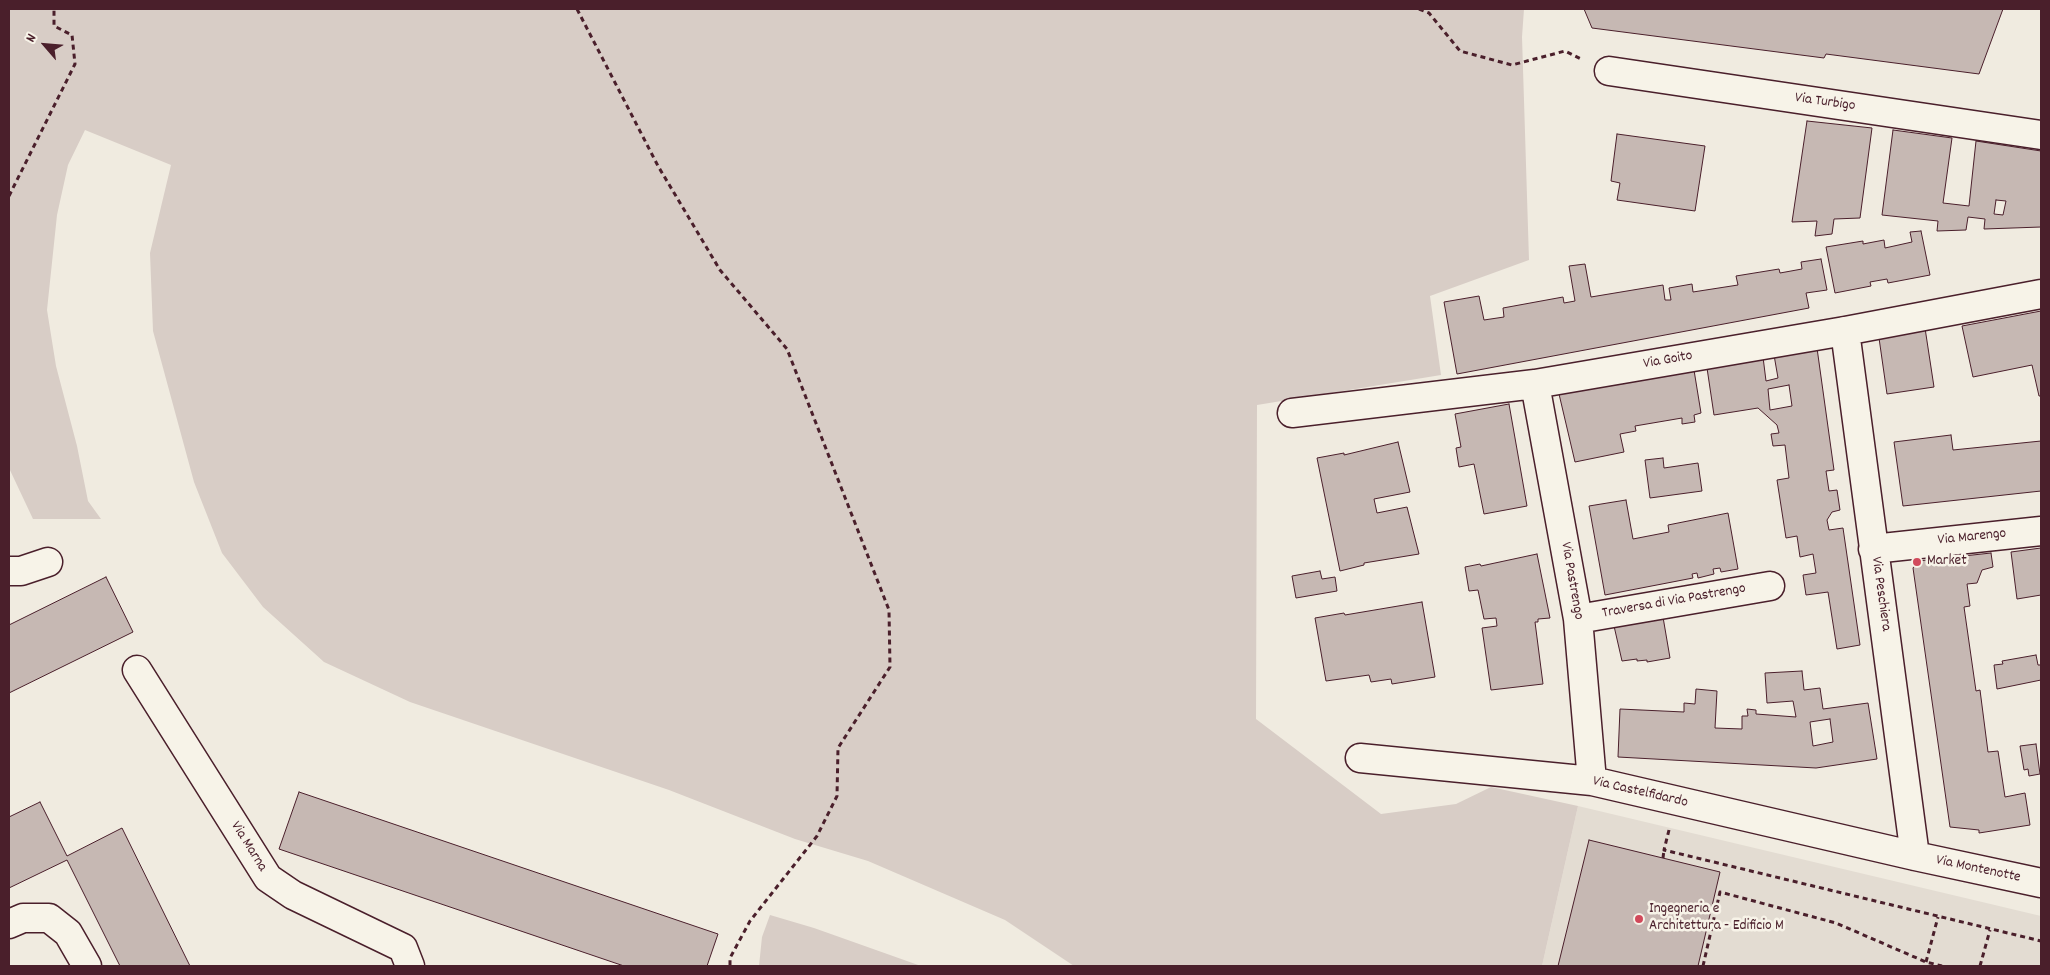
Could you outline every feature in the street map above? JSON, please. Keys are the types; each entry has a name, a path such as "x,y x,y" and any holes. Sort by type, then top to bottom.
{"street":[{"name":"Via Turbigo","path":"1609,71 2041,135"},
{"name":"Via Goito","path":"1292,412 1535,384 1845,331 2041,294"},
{"name":"Via Peschiera","path":"1845,331 1915,856"},
{"name":"Via Pastrengo","path":"1535,384 1578,619 1592,781"},
{"name":"Via Marengo","path":"1873,548 2041,531"},
{"path":"9,572 21,571 48,562"},
{"name":"Traversa di Via Pastrengo","path":"1578,619 1770,586"},
{"name":"Via Marna","path":"137,670 268,878 293,895 403,948 410,966"},
{"name":"Via Castelfidardo","path":"1360,758 1592,781 1915,856"},
{"name":"Via Montenotte","path":"1915,856 2041,883"},
{"path":"9,924 23,918 49,918 68,933 87,966"}],"path":[{"path":"9,196 75,64 72,35 54,26 54,9"},
{"path":"577,9 658,166 720,270 787,349 889,610 890,667 838,748 837,796 817,836 750,921 730,958 730,966"},
{"path":"1420,9 1429,13 1460,52 1512,65 1564,51 1609,71"},
{"path":"1663,858 1670,827"},
{"path":"1664,850 1938,918 2041,941"},
{"path":"1702,966 1720,892 1836,923 1926,962 1942,966"},
{"path":"1926,962 1938,918"},
{"path":"1980,966 1990,930"}],"shaded area":[{"path":"9,9 1524,9 1522,37 1529,260 1430,296 1441,375 1257,405 1256,719 1381,814 1456,804 1491,787 1578,806 1542,966 1074,966 1005,920 868,861 795,839 669,790 410,702 324,662 263,607 222,553 194,482 153,331 150,253 171,165 85,130 68,165 57,215 47,310 56,366 77,446 88,501 101,519 33,519 9,468"},
{"path":"1578,806 2041,916 2041,966 1542,966"},
{"path":"770,915 814,928 921,966 759,966 762,937"}],"building":[{"path":"1584,9 2003,9 1979,74 1826,54 1824,58 1592,28"},
{"path":"1807,121 1872,128 1860,218 1834,219 1832,234 1815,236 1817,221 1792,222"},
{"path":"1893,130 1952,138 1943,203 1969,206 1976,141 2041,151 2041,227 1984,229 1985,219 1968,217 1966,230 1937,231 1938,221 1882,215","holes":["1996,200 2006,201 2003,215 1994,214"]},
{"path":"1617,134 1705,146 1695,211 1617,200 1620,183 1611,181"},
{"path":"1921,231 1930,275 1888,283 1887,279 1870,282 1871,286 1835,293 1826,247 1863,241 1863,244 1884,240 1885,248 1912,242 1910,232"},
{"path":"1821,259 1827,290 1806,293 1809,308 1457,374 1444,302 1479,296 1484,320 1504,317 1503,308 1563,297 1564,303 1575,301 1569,266 1585,264 1591,297 1663,285 1665,300 1671,300 1669,288 1692,284 1693,292 1738,285 1736,276 1779,269 1780,273 1802,269 1801,262"},
{"path":"2041,311 2041,396 2039,396 2032,365 1973,377 1962,326"},
{"path":"1925,328 1934,387 1887,394 1879,338"},
{"path":"1817,348 1834,470 1826,471 1829,491 1837,490 1840,510 1832,512 1827,520 1829,530 1843,528 1860,645 1837,649 1828,592 1806,595 1803,575 1816,573 1813,554 1800,557 1797,536 1786,538 1777,480 1789,478 1785,445 1773,446 1771,434 1779,433 1777,425 1758,408 1714,415 1707,368 1763,357 1766,381 1778,378 1774,355","holes":["1789,385 1792,406 1770,410 1768,389"]},
{"path":"1694,370 1701,413 1694,415 1695,422 1682,424 1682,418 1635,426 1636,431 1620,434 1624,452 1575,462 1559,394"},
{"path":"1509,404 1527,506 1484,514 1474,464 1459,467 1456,448 1461,447 1455,414"},
{"path":"1951,435 1953,450 2041,441 2041,491 1903,506 1894,442"},
{"path":"1398,442 1410,492 1374,499 1377,513 1407,507 1419,554 1364,563 1364,565 1340,571 1317,458 1344,453 1344,455"},
{"path":"1663,458 1664,468 1698,463 1702,491 1650,498 1645,460"},
{"path":"1626,500 1633,539 1669,532 1668,525 1728,513 1738,569 1721,572 1720,568 1713,569 1714,574 1698,578 1697,573 1692,574 1693,578 1605,595 1589,506"},
{"path":"2041,548 2041,595 2017,599 2011,552"},
{"path":"1991,553 1993,567 1982,570 1977,583 1967,584 1970,606 1964,607 1976,691 1980,690 1988,752 1998,751 2005,797 2025,793 2030,825 1979,833 1979,830 1950,827 1913,568 1918,561"},
{"path":"1537,554 1550,618 1538,619 1538,622 1535,622 1543,684 1491,690 1482,628 1497,626 1496,618 1484,619 1478,590 1469,591 1465,567 1480,564 1481,566"},
{"path":"1320,571 1322,579 1335,577 1337,591 1296,598 1292,576"},
{"path":"106,577 133,632 9,693 9,625"},
{"path":"1422,602 1435,677 1392,684 1391,679 1371,682 1369,675 1326,681 1315,618"},
{"path":"1663,617 1670,658 1647,662 1647,660 1637,661 1637,659 1622,661 1614,626"},
{"path":"2036,655 2038,665 2041,665 2041,680 1997,689 1994,665 2003,664 2002,661"},
{"path":"1802,671 1804,690 1820,688 1823,709 1868,703 1877,759 1816,768 1618,757 1620,709 1684,712 1684,703 1695,704 1696,689 1717,691 1715,728 1742,729 1742,716 1748,716 1747,709 1756,710 1756,714 1796,717 1793,701 1767,703 1765,673","holes":["1830,719 1833,742 1813,746 1810,722"]},
{"path":"2036,744 2040,774 2029,776 2028,769 2024,770 2020,746"},
{"path":"299,792 718,934 707,966 624,966 279,849"},
{"path":"40,802 67,856 122,828 190,966 120,966 67,860 9,888 9,817"},
{"name":"Ingegneria e Architettura - Edificio M","path":"1589,840 1720,872 1698,966 1558,966"}],"place":[{"name":"Market","path":"1917,562"},
{"name":"Ingegneria e Architettura - Edificio M","path":"1639,919"}]}
